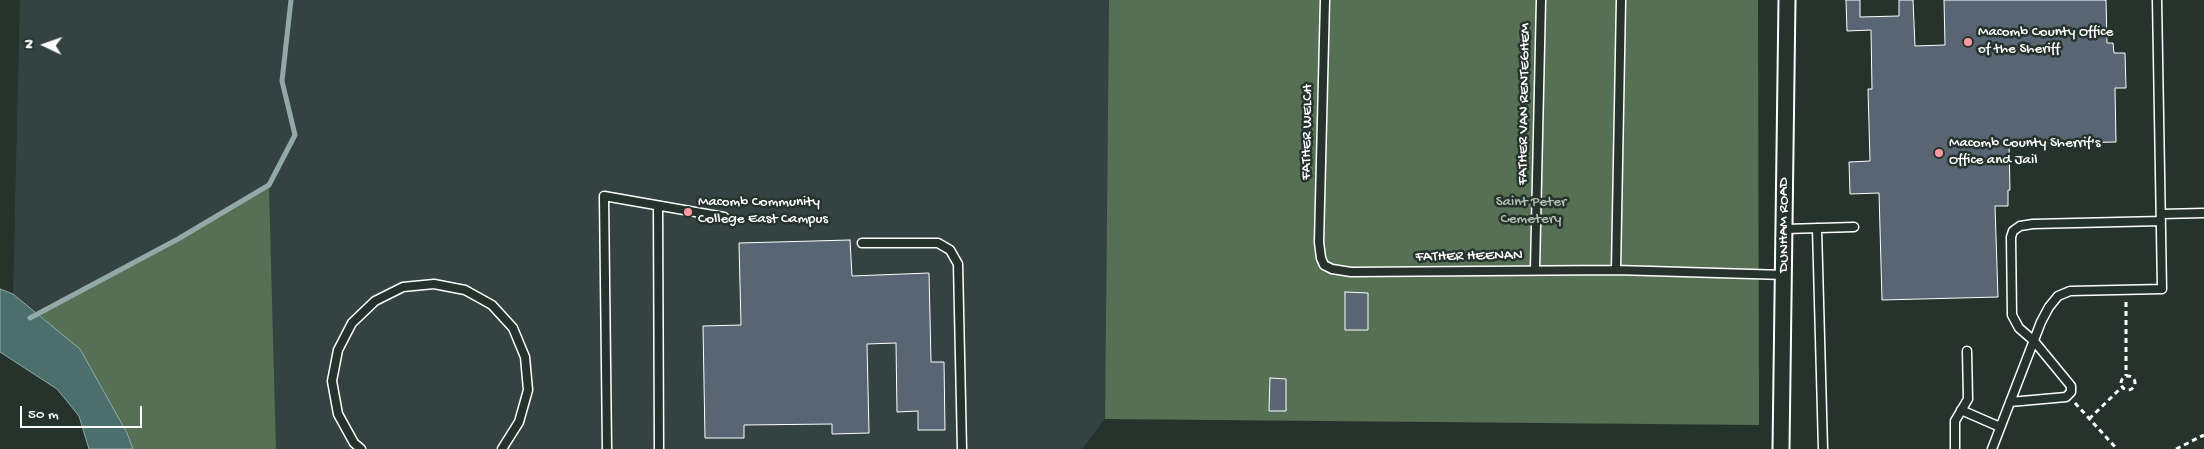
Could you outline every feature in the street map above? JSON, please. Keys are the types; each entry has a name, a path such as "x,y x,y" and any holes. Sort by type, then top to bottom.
{"street":[{"name":"DUNHAM ROAD","path":"1781,449 1785,275 1787,0"}],"lane":[{"name":"FATHER WELCH","path":"1324,265 1319,242 1325,0"},
{"name":"FATHER VAN RENTEGHEM","path":"1535,269 1541,0"},
{"path":"1616,270 1621,0"},
{"path":"1992,449 2034,341 2049,307 2058,296 2070,291 2162,289 2157,0"},
{"path":"607,449 604,196 724,218"},
{"path":"658,206 659,449"},
{"path":"2010,402 2068,396 2071,392 2071,386 2034,341 2019,328 2012,315 2011,237 2013,231 2020,226 2033,224 2204,213"},
{"path":"1785,229 1854,227"},
{"path":"1816,228 1824,449"},
{"path":"862,243 938,243 950,250 958,264 962,449"},
{"name":"FATHER HEENAN","path":"1324,265 1332,269 1351,272 1535,269 1785,275"},
{"path":"361,449 354,443 338,414 332,381 338,350 352,323 375,301 403,287 434,284 465,290 492,305 512,328 525,357 528,390 519,422 502,449"},
{"path":"1955,449 1954,421 1968,400 1967,351"},
{"path":"1961,410 2000,427"}],"path":[{"path":"2089,419 2122,387 2122,380 2126,376 2126,302"},
{"path":"2122,387 2129,390 2135,386 2133,378 2126,376"},
{"path":"2068,396 2117,449"},
{"path":"2176,449 2204,435"}],"shaded area":[{"name":"Macomb Community College East Campus","path":"20,0 1109,0 1105,419 1082,449 276,449 269,185 178,239 36,315 13,294"}],"green space":[{"name":"Saint Peter Cemetery","path":"1109,0 1758,0 1759,425 1105,419"},
{"path":"269,185 276,449 133,449 127,433 36,315 178,239"}],"water":[{"path":"0,289 13,294 80,349 127,433 133,449 89,449 79,416 57,389 0,352"}],"building":[{"name":"Macomb County Sherrif's Office and Jail","path":"1846,0 1860,0 1860,17 1899,16 1899,0 1913,0 1915,46 1945,45 1944,0 2106,0 2107,43 2113,43 2114,53 2125,53 2126,88 2115,88 2116,142 2009,144 2010,190 2008,190 2008,206 1995,206 1998,297 1882,300 1879,193 1850,194 1849,162 1870,161 1868,89 1872,89 1871,30 1847,31"},
{"path":"850,240 852,276 929,273 931,362 944,362 945,430 918,430 918,411 897,412 896,343 867,344 869,433 832,434 832,424 744,425 744,438 705,438 703,326 741,325 739,243"},
{"path":"1345,292 1368,293 1368,330 1345,330"},
{"path":"1270,378 1286,379 1286,411 1269,411"}],"waterway":[{"path":"30,318 178,239 269,185 295,135 282,81 291,0"}],"place":[{"name":"Macomb County Office of the Sheriff","path":"1968,42"},
{"name":"Macomb County Sherrif's Office and Jail","path":"1939,153"},
{"name":"Macomb Community College East Campus","path":"688,212"}]}
